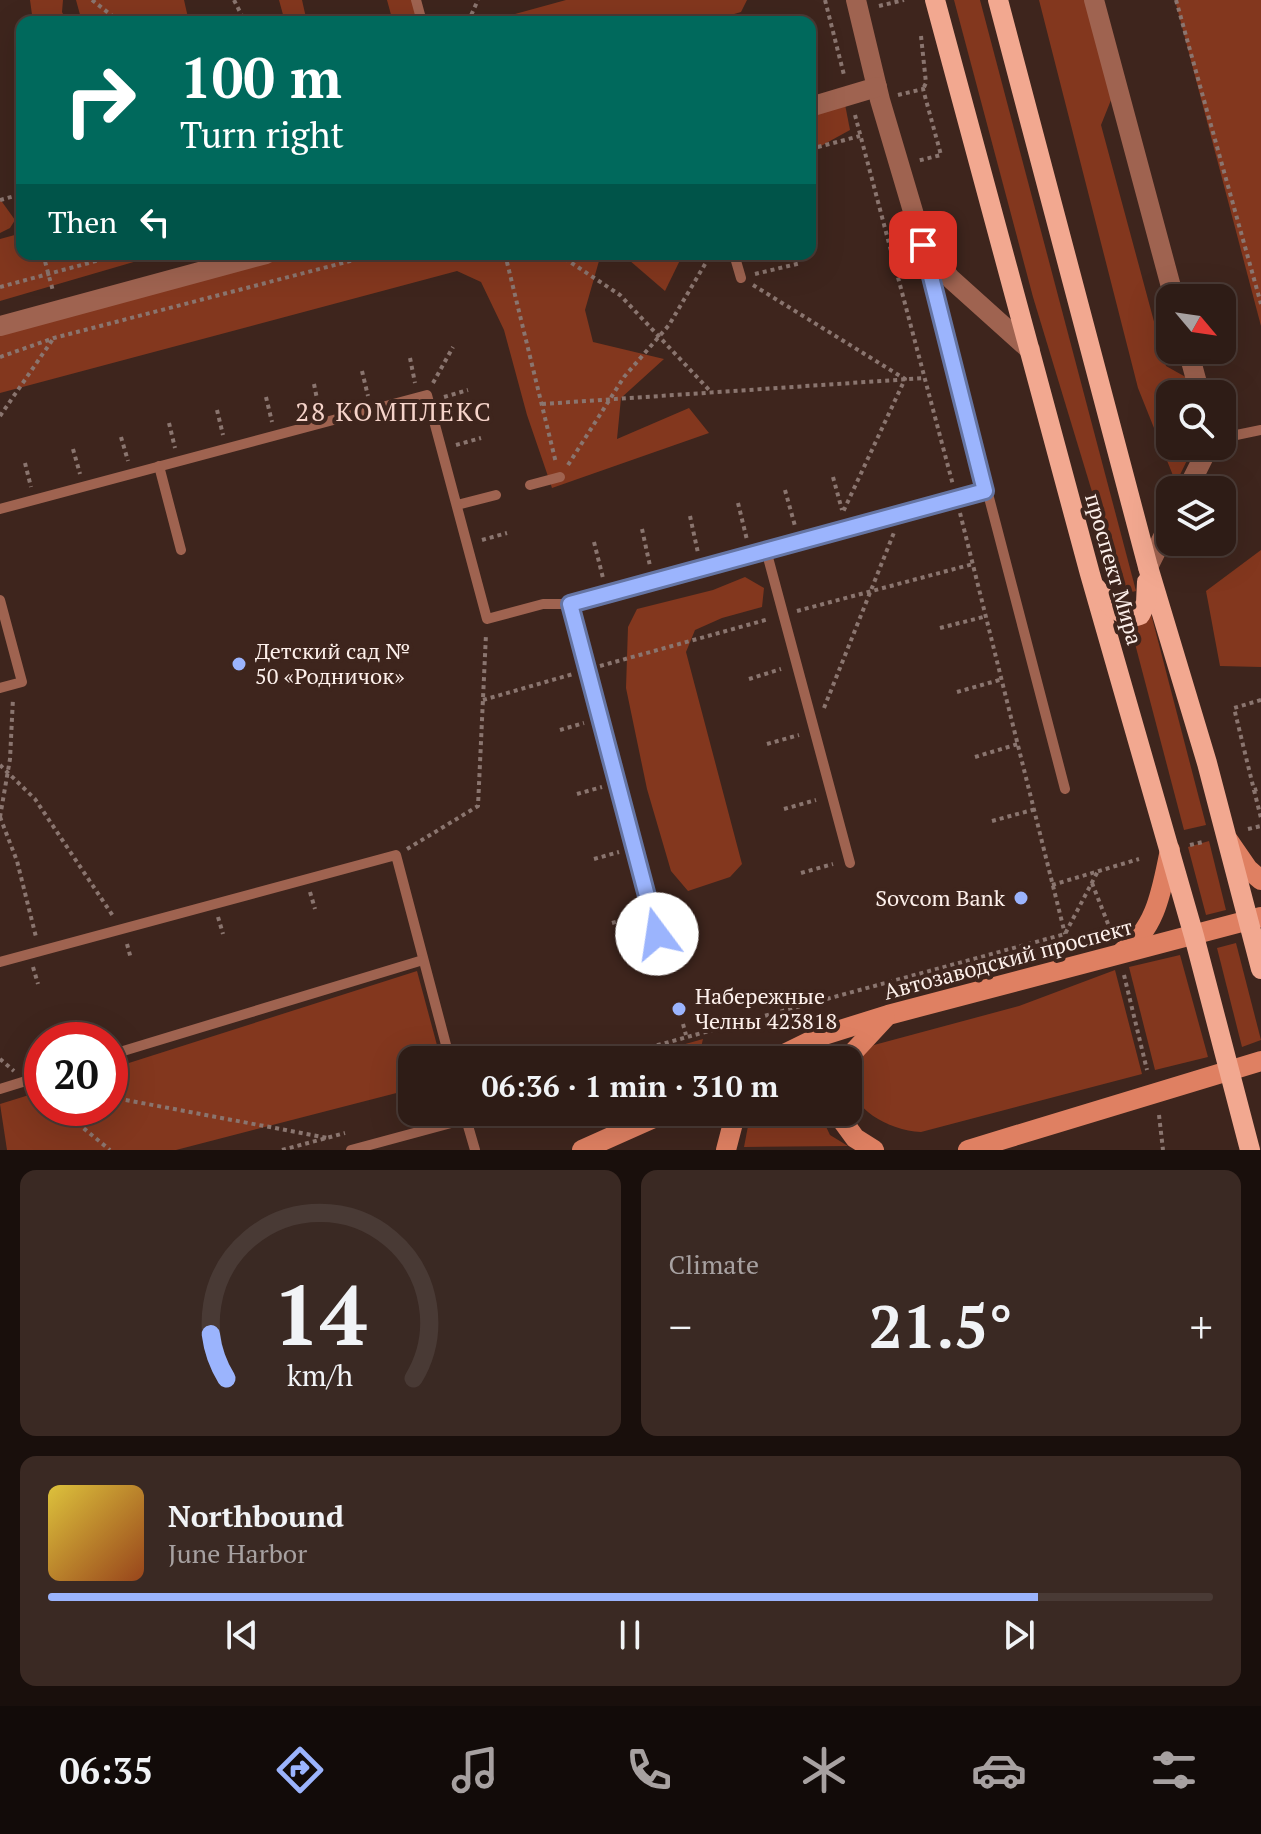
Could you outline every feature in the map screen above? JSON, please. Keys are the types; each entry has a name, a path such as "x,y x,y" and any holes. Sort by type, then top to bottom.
{"main road":[{"name":"проспект Мира","path":"935,0 1093,585 1176,849 1194,936 1250,1150"},
{"name":"проспект Мира","path":"998,0 1148,567 1207,763 1225,835 1255,919 1261,969"},
{"path":"1093,585 1113,608 1130,618 1140,615 1146,603 1148,567"}],"street":[{"path":"856,0 877,87 923,245 951,279 1030,350"},
{"path":"1094,0 1170,284"},
{"path":"816,105 877,87"},
{"path":"0,326 244,260"},
{"path":"1148,567 1156,551"},
{"path":"1225,835 1248,869 1261,880"},
{"path":"1119,956 1135,944 1150,925 1176,849"},
{"name":"Автозаводский проспект","path":"801,1046 821,1036 888,1015 1255,919"},
{"path":"859,1046 888,1015"},
{"path":"968,1150 1261,1061"},
{"path":"582,1150 636,1126"},
{"path":"726,1150 732,1126"},
{"path":"846,1126 855,1138 874,1150"}],"lane":[{"path":"923,245 1065,789"},
{"path":"736,260 741,278"},
{"path":"0,509 424,398 457,505 487,619 543,604 570,604 985,491"},
{"path":"1236,435 1261,430"},
{"path":"159,466 181,550"},
{"path":"530,485 560,477"},
{"path":"457,505 496,495"},
{"path":"766,550 850,861"},
{"path":"0,600 22,682 0,688"},
{"path":"570,604 657,934"},
{"path":"0,962 396,855 446,1046"},
{"path":"128,1050 423,960"},
{"path":"0,1089 24,1082"},
{"path":"351,1150 431,1126"},
{"path":"468,1126 475,1150"}],"path":[{"path":"92,0 112,16"},
{"path":"825,0 987,616 1065,934"},
{"path":"1176,0 1261,304"},
{"path":"870,175 941,155 920,89 926,83 921,31"},
{"path":"816,147 860,136"},
{"path":"45,260 49,274"},
{"path":"0,287 100,260"},
{"path":"0,357 54,338 354,260"},
{"path":"506,260 560,477"},
{"path":"567,260 620,295 711,392"},
{"path":"560,477 610,399 660,335 707,260"},
{"path":"741,278 801,263"},
{"path":"741,278 905,379"},
{"path":"0,416 54,338"},
{"path":"424,398 453,347"},
{"path":"410,358 424,398"},
{"path":"362,371 371,410"},
{"path":"542,404 925,378"},
{"path":"843,512 905,379"},
{"path":"314,384 322,423"},
{"path":"424,398 468,390"},
{"path":"266,397 275,436"},
{"path":"217,410 226,449"},
{"path":"169,423 178,462"},
{"path":"121,437 131,474"},
{"path":"441,449 481,438"},
{"path":"73,449 83,487"},
{"path":"25,463 35,500"},
{"path":"833,477 847,528"},
{"path":"785,490 800,541"},
{"path":"738,503 750,554"},
{"path":"767,744 815,730 903,513"},
{"path":"690,516 701,568"},
{"path":"642,529 653,581"},
{"path":"467,544 507,533"},
{"path":"594,542 607,594"},
{"path":"483,700 973,564"},
{"path":"940,628 987,616"},
{"path":"396,855 478,806 487,619"},
{"path":"749,679 797,665"},
{"path":"957,692 1003,679"},
{"path":"14,684 0,817 17,861 40,951"},
{"path":"1261,700 1234,708 1261,818"},
{"path":"560,730 600,718"},
{"path":"975,757 1019,744"},
{"path":"0,765 35,799 98,899 123,929"},
{"path":"577,794 617,782"},
{"path":"1254,790 1261,788"},
{"path":"784,809 832,795"},
{"path":"992,821 1036,809"},
{"path":"1248,829 1261,826"},
{"path":"1176,849 1203,842"},
{"path":"594,859 634,847"},
{"path":"1052,885 1139,859"},
{"path":"801,873 850,861"},
{"path":"649,1046 1065,934 1098,871"},
{"path":"1092,883 1119,956 1147,1070"},
{"path":"612,923 651,912"},
{"path":"683,1024 686,1035"},
{"path":"128,1100 328,1138"},
{"path":"1159,1115 1163,1150"},
{"path":"81,1126 110,1150"}],"shaded area":[{"path":"30,0 63,0 64,16 32,16"},
{"path":"76,0 184,0 188,16 80,16"},
{"path":"279,0 302,0 306,16 283,16"},
{"path":"387,0 420,0 424,16 391,16"},
{"path":"566,0 747,0 741,12 727,16 515,14"},
{"path":"954,0 980,0 1136,591 1123,594 1033,297"},
{"path":"1039,0 1087,0 1113,95 1101,125 1156,329 1156,364 1165,364 1191,380 1156,380 1156,433 1138,388"},
{"path":"1175,0 1261,0 1261,326"},
{"path":"842,89 850,130 816,149 816,99"},
{"path":"0,199 15,220 10,228 0,233"},
{"path":"16,235 16,260 140,260 0,301 0,239"},
{"path":"270,260 599,260 585,310 593,342 664,359 621,398 617,439 689,408 709,433 552,488 527,415 504,330 481,282 457,271 0,393 0,335"},
{"path":"629,260 680,260 665,291"},
{"path":"1167,460 1187,460 1179,476 1173,476"},
{"path":"1261,550 1261,667 1220,666 1206,591"},
{"path":"745,577 764,588 762,607 722,618 695,630 686,652 742,864 730,877 688,891 671,871 647,789 626,688 628,627 637,609 713,590"},
{"path":"1150,610 1206,825 1184,830 1128,617"},
{"path":"1209,841 1226,910 1206,915 1188,847"},
{"path":"1236,943 1261,1040 1242,1047 1217,948"},
{"path":"1180,955 1208,1057 1155,1070 1129,967"},
{"path":"1115,970 1142,1074 921,1132 885,1123 862,1106 862,1056 874,1045 1019,1006"},
{"path":"417,971 437,1046 398,1046 398,1093 176,1150 7,1150 0,1104 24,1097 24,1126 128,1126 128,1063"},
{"path":"703,1039 701,1046 678,1046"},
{"path":"748,1126 826,1126 830,1135 848,1146 744,1147"}],"place":[{"name":"Детский сад № 50 «Родничок»","path":"239,664"},
{"name":"Sovcom Bank","path":"1021,898"},
{"name":"Набережные Челны 423818","path":"679,1009"}],"district":[{"name":"28 КОМПЛЕКС","path":"394,412"}],"route":[{"path":"657,934 570,604 985,491 923,245"}]}
